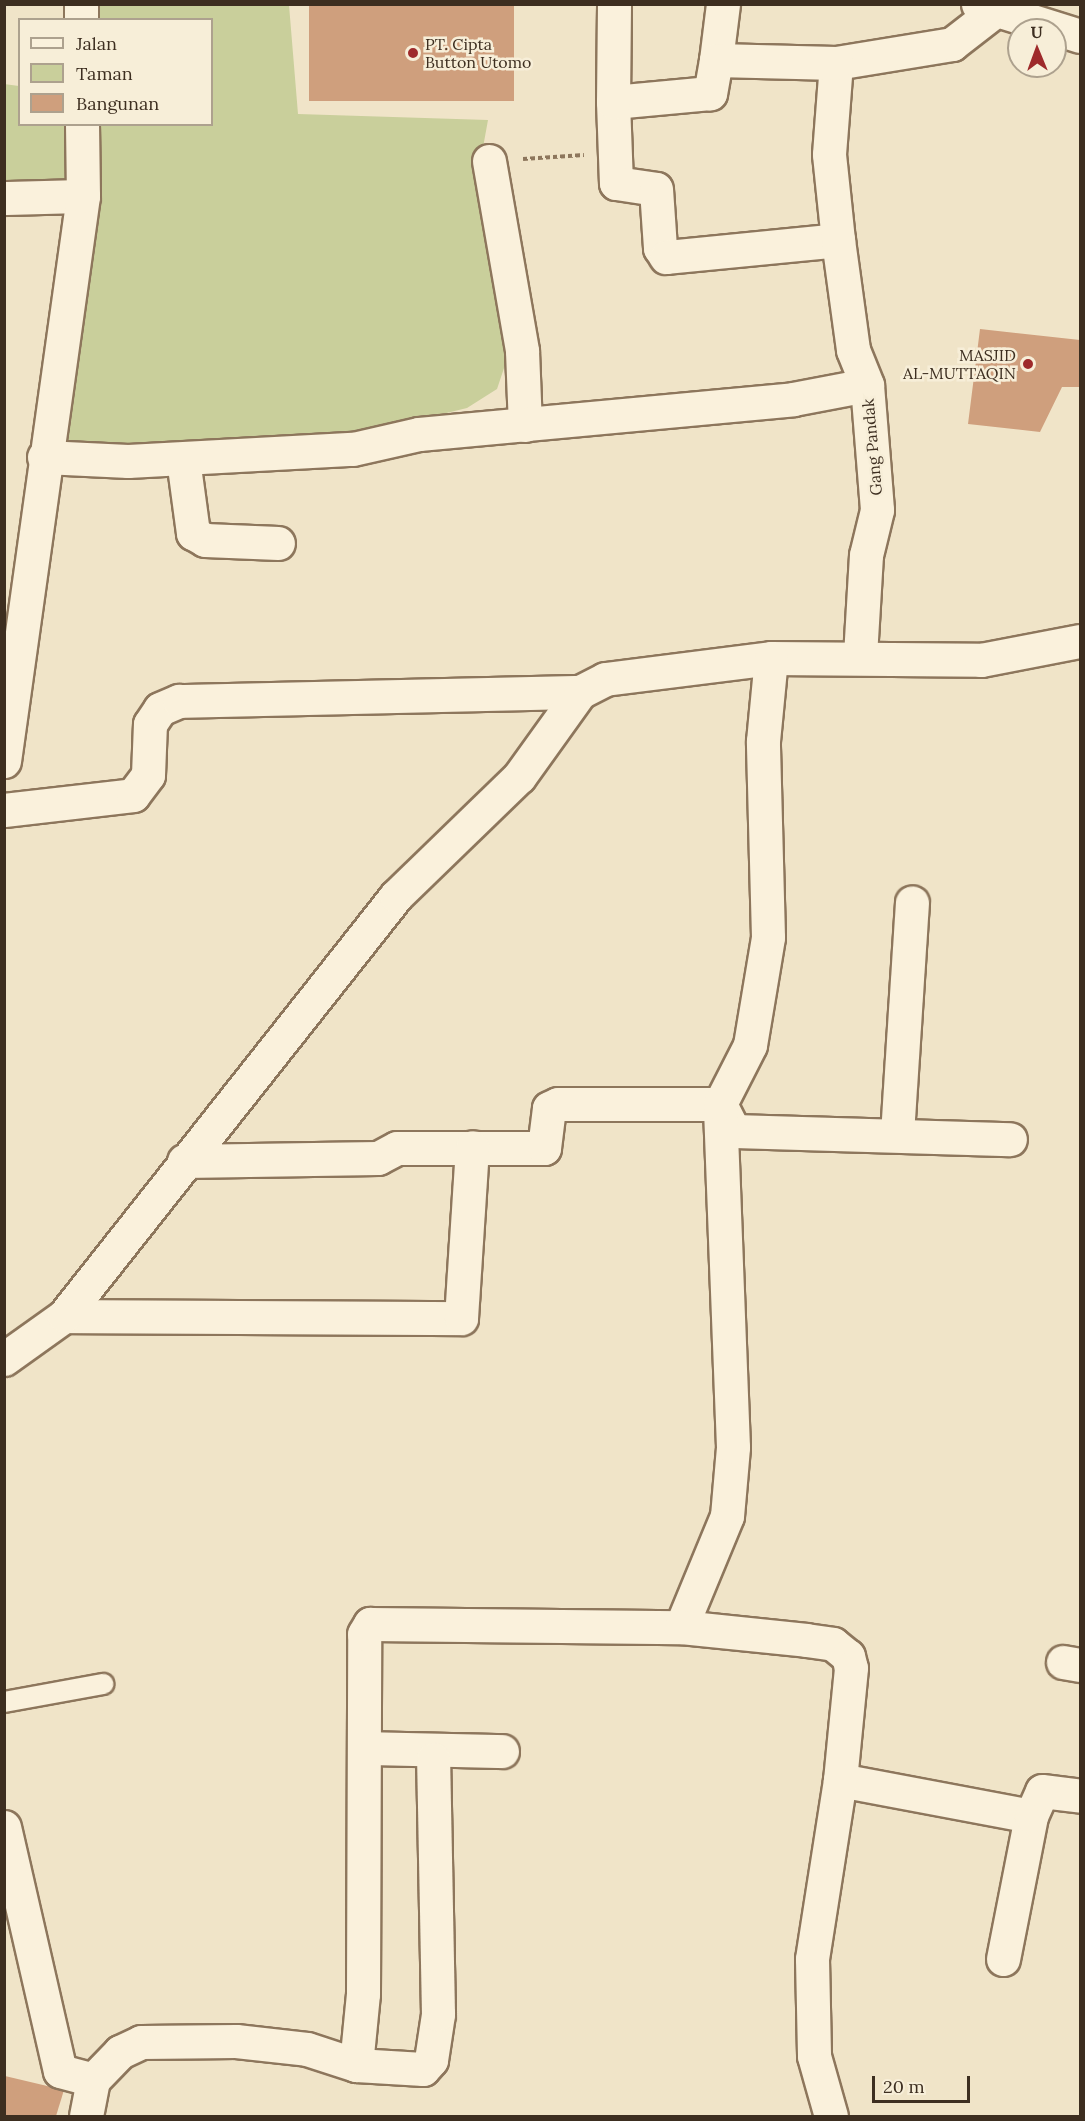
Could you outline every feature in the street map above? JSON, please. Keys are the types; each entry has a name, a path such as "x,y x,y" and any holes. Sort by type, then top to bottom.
{"street":[{"path":"614,4 613,102 616,183 658,192 660,248 666,256 838,240"},
{"path":"613,102 710,93 723,4"},
{"path":"716,60 836,63 952,44 985,9 1080,36"},
{"name":"Gang Pandak","path":"836,63 829,154 853,350 867,385 877,510 866,555 860,657"},
{"path":"4,761 11,654 44,457 83,196 82,126"},
{"path":"489,161 522,351 525,425"},
{"path":"4,198 83,196"},
{"path":"44,457 183,459 353,449 419,434 793,399 867,385"},
{"path":"183,459 193,533 205,540 278,543"},
{"path":"4,810 133,795 148,776 150,724 160,709 179,701 580,692 605,679 771,658 860,657 981,660 1080,640"},
{"path":"681,1627 727,1516 733,1447 720,1104 750,1045 768,937 763,741 771,658"},
{"path":"4,1359 64,1316 184,1161 396,896 519,777 580,692"},
{"path":"897,1134 912,902"},
{"path":"184,1161 378,1158 398,1148 544,1148 549,1108 558,1104 720,1104"},
{"path":"720,1104 734,1131 1010,1139"},
{"path":"64,1316 461,1318 472,1147"},
{"path":"356,2065 363,1994 366,1748 364,1634 370,1624 681,1627 833,1644 848,1656 840,1780 812,1959 814,2055 831,2116"},
{"path":"366,1748 502,1751"},
{"path":"86,2116 93,2080 120,2052 141,2042 178,2038 307,2049 356,2065 411,2072 431,2060 438,2014 434,1759"},
{"path":"840,1780 1031,1816"},
{"path":"1003,1959 1031,1816 1042,1791 1080,1796"},
{"path":"4,1827 60,2071 93,2080"}],"lane":[{"path":"4,1702 104,1684"}],"path":[{"path":"489,161 615,154"}],"green space":[{"path":"95,5 289,5 298,114 488,120 478,175 506,362 497,389 467,408 393,426 239,444 60,444 96,126 213,126 213,18 95,18"},
{"path":"4,84 18,86 18,126 73,126 75,190 5,191"}],"building":[{"name":"PT. Cipta Button Utomo","path":"309,4 514,4 514,101 309,101"},
{"name":"MASJID AL-MUTTAQIN","path":"980,329 1080,340 1080,387 1062,387 1040,432 968,424"},
{"path":"5,2076 64,2090 56,2116 5,2116"}],"place":[{"name":"PT. Cipta Button Utomo","path":"413,53"},
{"name":"MASJID AL-MUTTAQIN","path":"1028,364"}]}
